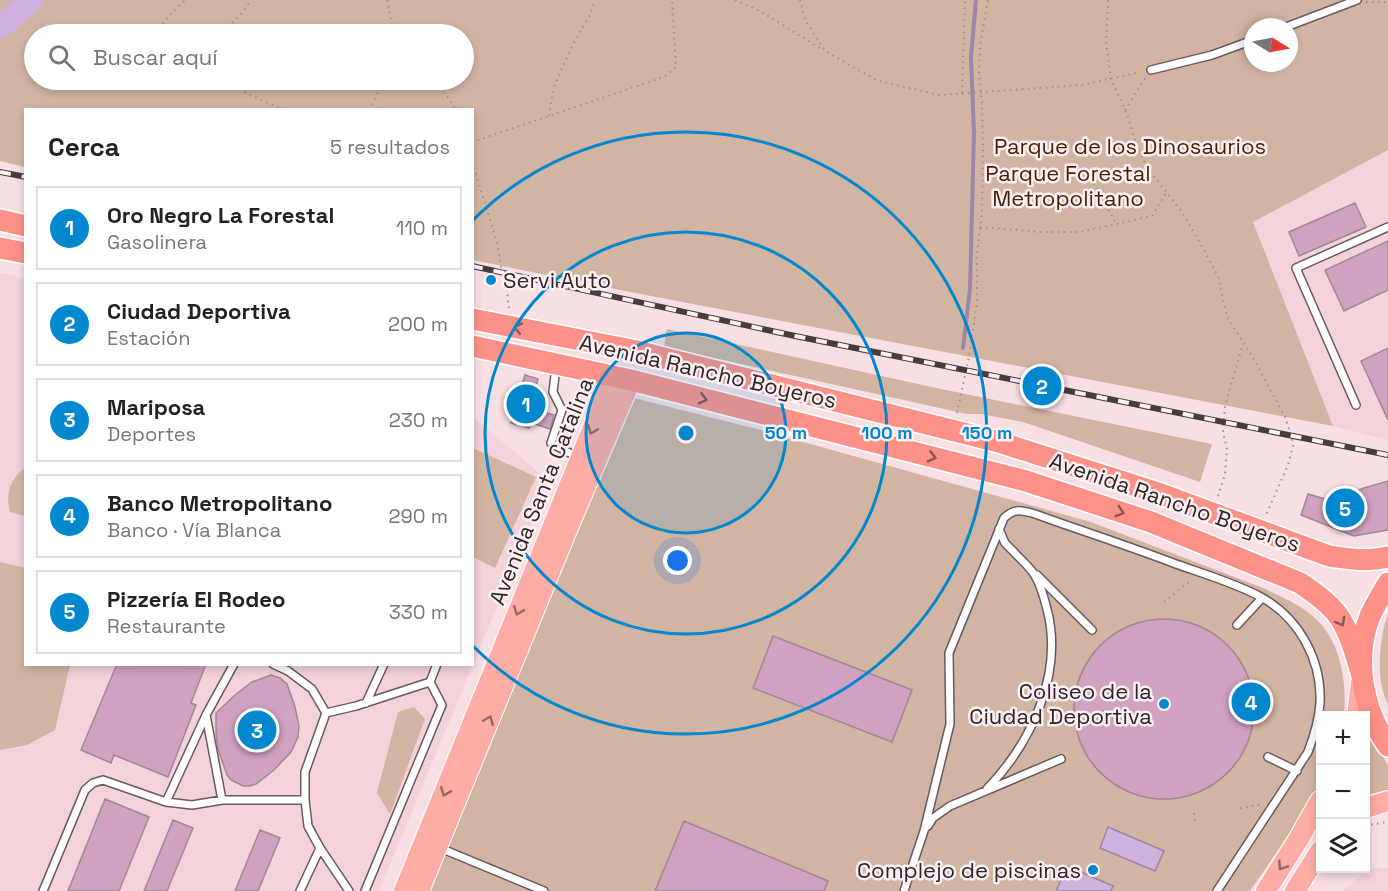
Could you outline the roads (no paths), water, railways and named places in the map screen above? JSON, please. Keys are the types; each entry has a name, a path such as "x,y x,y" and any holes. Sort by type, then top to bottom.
{"highway":[{"path":"0,220 24,226"},
{"path":"0,248 24,253"},
{"name":"Avenida Rancho Boyeros","path":"474,319 632,350 999,442 1161,494 1329,556 1352,560"},
{"path":"563,337 583,348 611,358 628,379 640,358 681,363"},
{"name":"Avenida Rancho Boyeros","path":"474,346 628,379 1026,482 1151,522 1300,583 1321,598 1337,614 1349,637 1362,676"},
{"path":"1352,560 1370,558 1388,551"},
{"path":"1352,560 1378,560 1388,557"},
{"path":"1388,583 1370,616 1362,653 1362,676 1367,706 1388,746"}],"main road":[{"name":"Avenida Santa Catalina","path":"404,891 580,459 628,379"},
{"name":"Avenida Santa Catalina","path":"419,891 628,379"},
{"path":"1358,711 1362,676"},
{"path":"1370,806 1388,801"},
{"path":"1266,891 1316,808"},
{"path":"1295,891 1316,857"}],"lane":[{"path":"1298,23 1356,1"},
{"path":"1151,70 1212,55 1244,43"},
{"path":"1356,405 1296,268 1388,227"},
{"path":"556,364 554,392 562,410 551,443 580,459"},
{"path":"904,891 924,831 950,724 949,653 1004,518 1012,511 1035,514 1201,573 1262,598 1291,621 1312,654 1319,695 1318,721 1308,752 1216,891"},
{"path":"999,530 1005,543 1092,630"},
{"path":"987,789 1013,758 1033,723 1047,682 1052,646 1049,616 1044,597 1034,575 1012,550"},
{"path":"1237,625 1262,598"},
{"path":"166,802 206,715 233,666"},
{"path":"277,666 312,689 327,713"},
{"path":"366,703 383,666"},
{"path":"365,891 442,705 430,682 436,666"},
{"path":"327,713 430,682"},
{"path":"327,713 305,772 308,826 349,891"},
{"path":"206,715 222,800"},
{"path":"1268,757 1297,771"},
{"path":"924,831 933,818 950,806 1061,759"},
{"path":"44,891 85,790 93,783 103,780 166,802 192,805 222,800 305,800"},
{"path":"300,891 320,848"},
{"path":"438,848 544,891"}],"waterway":[{"path":"0,27 32,0"},
{"path":"963,348 970,289 974,133 971,57 976,0"}],"railway":[{"path":"0,172 24,177"},
{"path":"474,266 795,336 1388,455"}],"place":[{"name":"Servi Auto","path":"491,280"},
{"name":"Ciudad Deportiva","path":"1042,386"},
{"name":"Oro Negro La Forestal","path":"526,404"},
{"name":"Pizzería El Rodeo","path":"1345,508"},
{"name":"Banco Metropolitano","path":"1251,702"},
{"name":"Coliseo de la Ciudad Deportiva","path":"1164,704"},
{"name":"Mariposa","path":"257,730"},
{"name":"Complejo de piscinas","path":"1093,870"}],"park label":[{"name":"Parque de los Dinosaurios","path":"1130,146"},
{"name":"Parque Forestal Metropolitano","path":"1068,186"}]}
